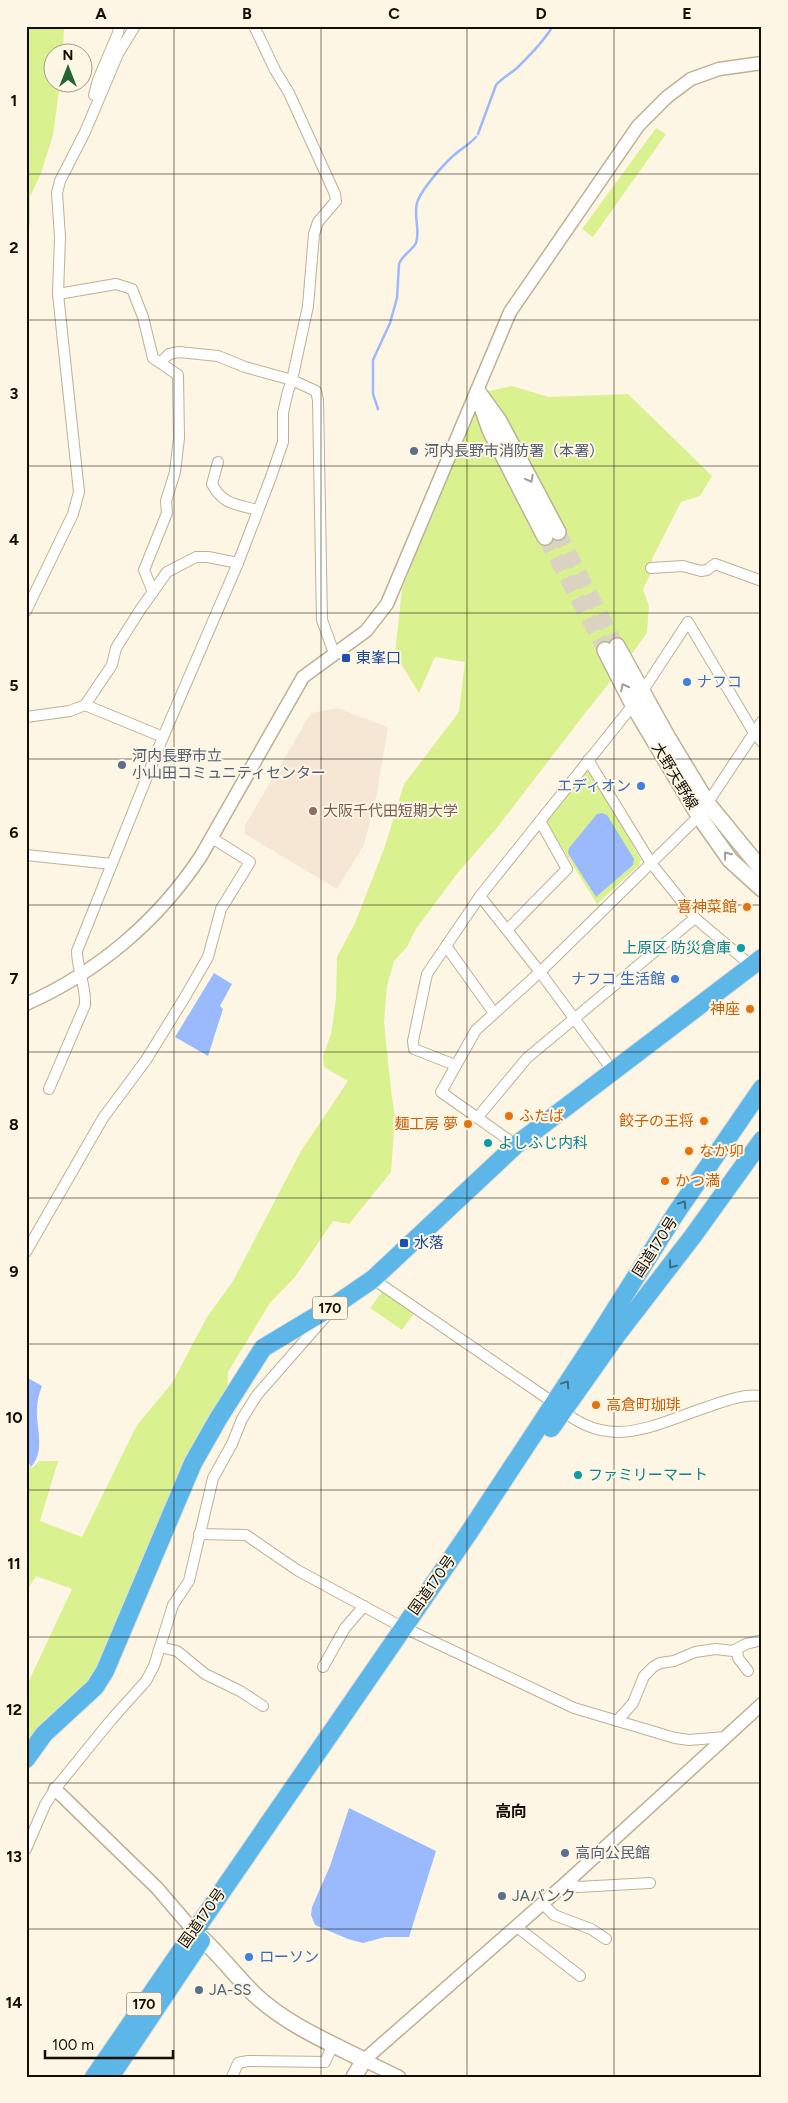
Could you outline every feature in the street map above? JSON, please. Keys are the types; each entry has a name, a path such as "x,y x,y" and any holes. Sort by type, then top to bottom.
{"highway":[{"name":"170","path":"26,1759 44,1734 96,1687 105,1671 192,1463 253,1361 263,1348 374,1279 516,1145 757,963"},
{"name":"国道170号","path":"94,2077 198,1934 351,1706 408,1629 558,1407 601,1332 676,1214 762,1088"},
{"name":"国道170号","path":"558,1407 616,1336 705,1220 762,1140"},
{"name":"国道170号","path":"110,2077 198,1934"}],"main road":[{"path":"478,392 490,430 552,535"},
{"name":"大野天野線","path":"762,870 704,810 633,705 611,648 642,692 704,810 730,860 762,889"},
{"path":"198,1934 254,1994 277,2012 333,2045 364,2060 354,2077"}],"street":[{"path":"82,139 83,127 98,86 98,80 118,33 119,26"},
{"path":"26,611 73,514 78,492 58,294 60,237 57,193 60,181 82,139 118,54 135,26"},
{"path":"48,1090 84,1005 85,994 82,974 77,963 77,951 238,563 283,442 283,413 308,306 314,234 318,222 336,201 335,194 289,93 275,70 254,26"},
{"path":"26,1004 50,994 112,954 164,906 186,879 212,838 302,677 366,632 387,604 478,392 510,312 638,126 667,96 691,79 719,69 762,63"},
{"path":"58,294 116,284 132,289 143,316 153,358 178,375 179,438 175,472 166,500 166,513 144,570 153,592"},
{"path":"161,362 169,354 179,352 196,352 218,356 245,367 292,380 316,391 318,400 322,620 334,653"},
{"path":"218,462 212,484 219,496 225,500 257,510"},
{"path":"26,717 70,711 85,705 112,665 116,648 167,572 196,557 208,557 238,563"},
{"path":"651,568 683,566 701,571 707,570 715,564 762,581"},
{"path":"642,692 688,622 754,732 762,742"},
{"path":"85,705 164,738"},
{"path":"455,1065 414,1049 413,1041 427,974 480,896 633,705"},
{"path":"516,1145 440,1092 455,1065 476,1030 540,972 704,810 762,721"},
{"path":"588,760 651,863 695,918 757,963"},
{"path":"507,930 567,869 540,821"},
{"path":"26,1252 103,1118 146,1060 208,957 221,909 250,862 212,838"},
{"path":"26,855 112,864"},
{"path":"480,896 540,972 613,1071"},
{"path":"477,1118 527,1058 695,918"},
{"path":"446,946 494,1013"},
{"path":"374,1279 583,1424 600,1431 614,1433 633,1432 734,1397 762,1396"},
{"path":"26,1849 45,1805 55,1789 111,1720 146,1681 154,1666 173,1605 189,1581 213,1478 232,1444 242,1419 256,1395 328,1314 330,1308"},
{"path":"199,1534 246,1535 297,1570 364,1606 574,1708 682,1739 726,1737"},
{"path":"323,1667 345,1628 364,1606"},
{"path":"616,1721 633,1703 644,1676 652,1667 660,1663 674,1662 694,1652 716,1649 728,1651 762,1640"},
{"path":"160,1647 177,1651 205,1674 240,1691 263,1706"},
{"path":"737,1649 738,1658 748,1671"},
{"path":"399,2077 364,2060 543,1904 762,1704"},
{"path":"55,1789 156,1888 198,1934"},
{"path":"567,1882 578,1887 650,1883"},
{"path":"543,1904 554,1915 591,1929 606,1939"},
{"path":"517,1927 580,1976"},
{"path":"232,2077 238,2064 248,2061 325,2062 333,2045"}],"shaded area":[{"name":"大阪千代田短期大学","path":"338,708 388,727 377,793 364,845 337,889 245,834 245,825 311,713"}],"green space":[{"path":"26,26 64,26 63,42 42,42 42,92 59,92 53,135 41,173 30,197 30,223 26,250"},
{"path":"656,128 666,134 593,237 582,229"},
{"path":"512,386 549,397 628,394 712,476 700,496 681,502 652,559 653,569 643,589 649,606 647,633 496,829 456,875 416,929 407,947 394,961 387,986 384,1022 395,1117 391,1172 349,1224 333,1221 295,1277 270,1303 228,1372 227,1397 153,1535 97,1672 89,1686 33,1739 26,1737 26,1687 72,1589 36,1576 26,1592 26,1464 32,1468 39,1461 58,1461 40,1521 82,1537 137,1425 172,1383 207,1317 233,1281 301,1151 348,1081 324,1067 323,1056 331,1034 336,999 337,957 355,923 384,849 404,784 459,712 465,662 435,657 419,693 395,654 402,589 468,424 484,392"},
{"path":"584,772 592,772 641,860 639,865 597,904 547,823 547,817"},
{"path":"382,1292 414,1313 402,1330 370,1308"}],"water":[{"path":"597,814 607,815 634,859 633,865 596,897 568,853 569,848"},
{"path":"214,973 232,984 220,1006 223,1009 208,1056 175,1037"},
{"path":"26,1377 42,1386 37,1406 38,1454 31,1467 28,1460 25,1438"},
{"path":"349,1808 436,1851 409,1937 385,1937 363,1943 348,1939 315,1925 311,1915 312,1907 330,1866"}],"waterway":[{"path":"478,134 496,85 527,58 553,26"},
{"path":"378,409 373,394 373,360 390,323 397,298 399,264 416,243 418,232 416,205 428,183 455,154 476,137"}],"tunnel":[{"path":"558,532 617,646"},
{"path":"545,537 605,650"}],"place":[{"name":"河内長野市消防署（本署）","path":"414,451"},
{"name":"東峯口","path":"346,658"},
{"name":"ナフコ","path":"687,682"},
{"name":"河内長野市立 小山田コミュニティセンター","path":"122,765"},
{"name":"エディオン","path":"641,786"},
{"name":"大阪千代田短期大学","path":"313,811"},
{"name":"喜神菜館","path":"747,907"},
{"name":"上原区 防災倉庫","path":"741,948"},
{"name":"ナフコ 生活館","path":"675,979"},
{"name":"神座","path":"750,1009"},
{"name":"ふたば","path":"509,1116"},
{"name":"餃子の王将","path":"704,1121"},
{"name":"麺工房 夢","path":"468,1124"},
{"name":"よしふじ内科","path":"488,1143"},
{"name":"なか卯","path":"689,1151"},
{"name":"かつ満","path":"665,1181"},
{"name":"水落","path":"404,1243"},
{"name":"高倉町珈琲","path":"596,1405"},
{"name":"ファミリーマート","path":"578,1475"},
{"name":"高向公民館","path":"565,1853"},
{"name":"JAバンク","path":"502,1896"},
{"name":"ローソン","path":"249,1957"},
{"name":"JA-SS","path":"199,1990"}],"district":[{"name":"高向","path":"511,1811"}]}
